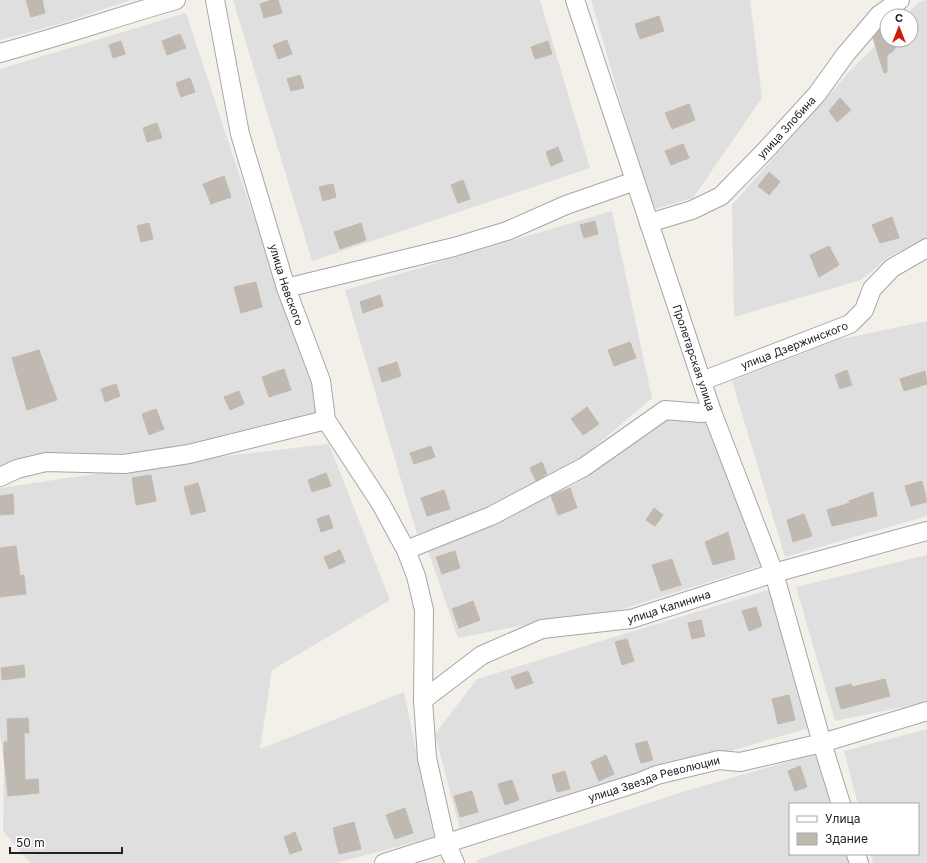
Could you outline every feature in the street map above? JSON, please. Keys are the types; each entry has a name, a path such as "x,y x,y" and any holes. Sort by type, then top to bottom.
{"street":[{"path":"0,53 52,39 128,13 176,0"},
{"name":"улица Невского","path":"214,0 240,134 286,288 321,381 326,420 381,504 406,550 416,576 424,610 423,700 427,758 446,843 455,863"},
{"name":"Пролетарская улица","path":"406,550 491,516 584,467 665,410 701,414 712,412 575,0"},
{"name":"улица Злобина","path":"649,223 692,210 721,196 817,94 845,55 879,15 900,0"},
{"path":"286,288 447,248 507,231 566,205 635,181"},
{"name":"улица Дзержинского","path":"702,381 850,324 864,310 872,289 892,268 927,248"},
{"path":"712,412 774,573 822,743 841,803"},
{"path":"0,478 17,469 46,462 124,464 189,454 326,420"},
{"name":"улица Калинина","path":"423,700 482,655 542,629 631,619 774,573 927,531"},
{"name":"улица Звезда Революции","path":"384,863 626,787 656,775 719,760 740,762 822,743 927,711"}],"shaded area":[{"path":"0,0 131,0 63,23 0,40"},
{"path":"233,0 540,0 590,168 312,261"},
{"path":"591,0 750,0 762,98 693,198 652,210"},
{"path":"927,0 927,238 888,257 861,280 734,317 732,205 850,71 879,42 879,48 919,48 919,8 913,8 919,2"},
{"path":"186,13 241,180 323,415 210,443 133,454 0,468 0,69"},
{"path":"612,211 652,398 572,466 488,511 417,534 345,290"},
{"path":"927,321 927,516 785,557 732,381 837,340"},
{"path":"665,419 705,420 763,565 616,611 535,623 458,638 428,551 575,484"},
{"path":"329,444 390,600 272,670 260,749 404,692 434,837 336,863 30,863 3,831 4,761 0,736 0,488 190,460"},
{"path":"927,555 927,702 835,721 796,587"},
{"path":"771,589 809,728 460,830 435,734 477,679"},
{"path":"927,729 927,863 873,863 871,855 919,855 919,803 858,803 844,751"},
{"path":"815,754 831,803 789,803 789,855 846,855 849,863 478,863 477,860 682,792"}],"building":[{"path":"26,0 42,0 45,13 31,17"},
{"path":"272,0 278,0 282,13 264,18 260,4"},
{"path":"659,16 664,31 640,39 635,24"},
{"path":"879,31 879,48 895,48 887,55 887,72 884,73 873,38"},
{"path":"180,34 186,48 167,55 162,41"},
{"path":"287,40 292,54 278,59 273,45"},
{"path":"121,41 125,54 113,58 109,45"},
{"path":"548,41 552,54 535,59 531,47"},
{"path":"300,75 304,88 291,91 287,79"},
{"path":"190,78 195,92 181,97 176,83"},
{"path":"840,98 851,110 837,122 829,111"},
{"path":"689,104 695,120 672,129 665,113"},
{"path":"157,123 162,138 147,142 143,128"},
{"path":"683,144 689,158 671,165 665,151"},
{"path":"558,147 563,161 551,166 546,152"},
{"path":"769,172 780,182 769,195 758,186"},
{"path":"224,176 231,197 211,204 203,184"},
{"path":"463,180 470,199 458,203 451,185"},
{"path":"333,184 336,197 323,201 319,187"},
{"path":"892,217 899,238 880,243 872,225"},
{"path":"595,221 598,234 584,238 580,225"},
{"path":"149,223 153,239 141,242 137,226"},
{"path":"361,223 366,240 340,249 334,232"},
{"path":"829,246 839,265 819,277 810,255"},
{"path":"256,282 262,307 241,313 234,287"},
{"path":"380,295 383,306 363,313 360,302"},
{"path":"630,342 636,358 614,366 608,350"},
{"path":"39,350 57,400 27,410 12,358"},
{"path":"397,362 401,376 382,382 378,368"},
{"path":"284,369 291,390 269,397 262,377"},
{"path":"847,370 852,385 840,389 835,375"},
{"path":"925,371 927,384 904,391 900,379"},
{"path":"116,384 120,396 105,402 101,389"},
{"path":"239,391 244,404 230,410 224,397"},
{"path":"587,407 599,424 583,435 571,419"},
{"path":"156,409 164,429 149,435 142,414"},
{"path":"431,446 435,457 414,464 410,453"},
{"path":"542,462 547,474 536,481 530,468"},
{"path":"326,473 331,486 312,492 308,480"},
{"path":"151,475 156,501 136,505 132,478"},
{"path":"922,481 927,502 911,506 905,486"},
{"path":"198,483 206,511 191,515 184,487"},
{"path":"570,488 577,508 558,515 551,496"},
{"path":"444,490 450,509 427,516 421,498"},
{"path":"873,492 877,516 832,526 827,510 850,503 849,501"},
{"path":"13,494 14,514 0,515 0,496"},
{"path":"654,508 663,515 655,526 646,520"},
{"path":"804,514 812,536 793,542 787,520"},
{"path":"329,515 333,528 321,532 317,519"},
{"path":"728,532 735,559 713,565 705,542"},
{"path":"16,546 20,576 24,575 26,594 0,597 0,548"},
{"path":"340,550 345,562 329,569 324,557"},
{"path":"455,551 460,568 442,574 436,557"},
{"path":"672,559 681,585 661,591 652,565"},
{"path":"473,601 480,620 459,628 452,609"},
{"path":"756,607 762,626 749,631 742,611"},
{"path":"701,620 705,636 692,639 688,623"},
{"path":"627,639 634,661 622,665 615,642"},
{"path":"24,665 25,677 2,680 1,668"},
{"path":"528,671 533,683 516,689 511,677"},
{"path":"885,679 890,696 841,709 835,688 851,684 852,687"},
{"path":"789,695 795,720 778,724 772,699"},
{"path":"28,718 29,733 24,733 25,780 38,779 39,793 8,796 4,757 4,742 8,742 7,719"},
{"path":"647,741 653,760 641,763 635,744"},
{"path":"606,755 614,774 599,781 591,762"},
{"path":"800,766 807,787 795,791 788,771"},
{"path":"565,771 570,789 557,792 552,775"},
{"path":"512,780 519,800 505,805 498,784"},
{"path":"472,791 478,812 460,817 454,796"},
{"path":"405,808 413,833 395,839 386,815"},
{"path":"354,822 361,849 339,854 333,828"},
{"path":"295,832 302,850 290,854 284,837"}]}
